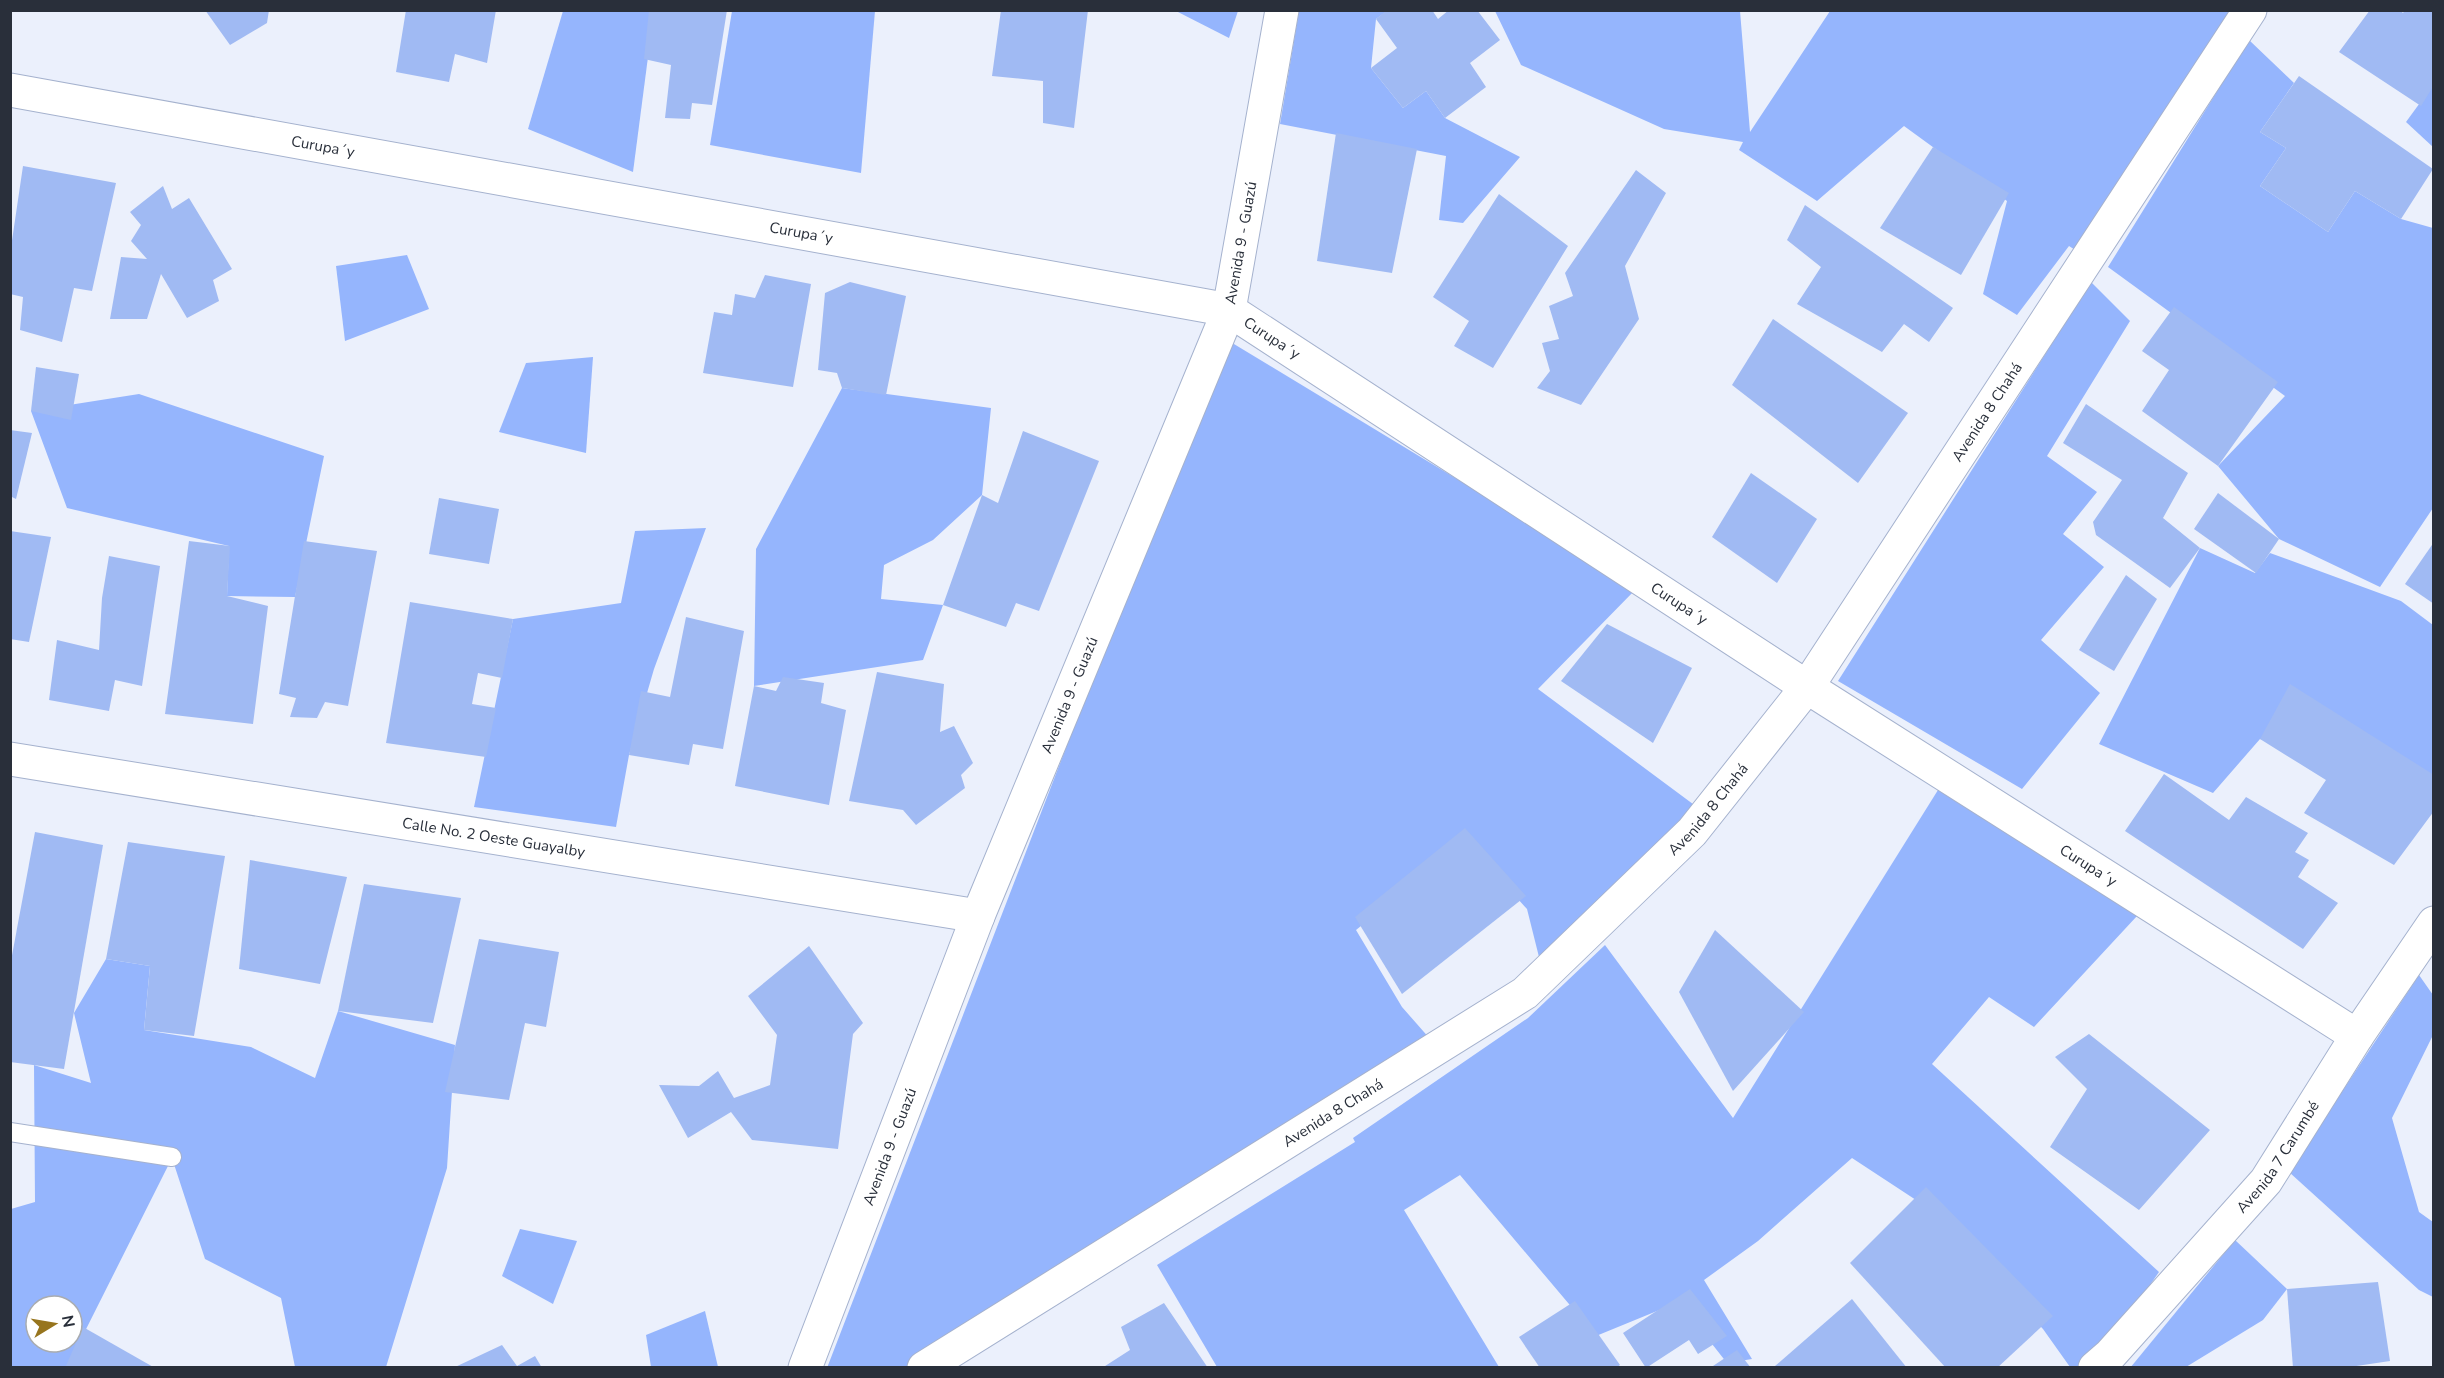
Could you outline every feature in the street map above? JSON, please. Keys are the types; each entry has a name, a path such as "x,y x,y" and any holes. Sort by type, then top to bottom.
{"street":[{"name":"Avenida 9 - Guazú","path":"805,1368 978,916 1229,310 1282,10"},
{"name":"Avenida 8 Chahá","path":"924,1368 1526,993 1692,832 1807,687 2250,10"},
{"name":"Curupa´y","path":"10,90 1229,310 1807,687 2357,1036"},
{"name":"Calle No. 2 Oeste Guayalby","path":"10,759 978,916"},
{"name":"Avenida 7 Carumbé","path":"2095,1368 2110,1355 2266,1181 2357,1036 2433,923"}],"lane":[{"path":"10,1132 172,1157"}],"shaded area":[{"path":"563,11 654,11 633,172 528,129"},
{"path":"732,11 875,11 861,173 710,145"},
{"path":"1176,11 1238,11 1229,38"},
{"path":"1299,11 1387,11 1376,19 1371,68 1403,108 1426,91 1445,118 1520,157 1463,223 1439,220 1446,156 1280,124"},
{"path":"1495,11 1740,11 1750,132 1830,11 2243,11 2083,255 2069,246 2017,315 1983,294 2007,201 1904,126 1817,201 1739,150 1743,142 1664,129 1521,65"},
{"path":"2249,40 2294,83 2260,132 2286,148 2260,186 2328,232 2355,191 2401,219 2433,228 2433,508 2380,587 2279,539 2218,466 2285,396 2108,267"},
{"path":"2433,85 2433,147 2406,122"},
{"path":"407,255 429,309 345,341 336,266"},
{"path":"2091,282 2130,321 2047,456 2097,492 2063,534 2104,567 2041,640 2100,693 2022,789 1838,681"},
{"path":"1224,338 1637,588 1538,689 1701,810 1540,961 1527,909 1466,841 1356,930 1402,1007 1431,1040 906,1367 827,1368"},
{"path":"593,357 586,453 499,432 526,363"},
{"path":"842,388 991,408 982,495 933,540 884,565 881,599 943,605 923,660 754,686 756,549"},
{"path":"139,394 324,456 295,597 227,596 229,546 67,508 31,411"},
{"path":"706,528 654,669 629,755 616,827 474,807 513,619 621,603 635,531"},
{"path":"2200,548 2255,573 2270,553 2401,601 2433,625 2433,775 2260,739 2213,793 2099,744"},
{"path":"1938,790 2137,916 2034,1027 1989,997 1932,1064 2159,1272 2093,1367 2070,1367 2043,1329 1916,1200 1852,1158 1758,1241 1704,1280 1752,1359 1727,1363 1679,1302 1596,1336 1460,1175 1404,1210 1499,1367 1217,1367 1157,1265 1355,1142 1353,1138 1528,1018 1605,945 1733,1118"},
{"path":"106,959 150,966 144,1030 251,1047 315,1078 338,1011 455,1045 447,1168 386,1367 295,1367 281,1298 205,1259 172,1158 84,1333 84,1294 24,1294 24,1354 74,1354 67,1367 11,1368 11,1209 35,1202 34,1065 91,1083 74,1013"},
{"path":"2419,975 2433,995 2433,1035 2392,1118 2419,1212 2433,1222 2433,1297 2419,1290 2289,1172"},
{"path":"520,1229 577,1241 553,1304 502,1276"},
{"path":"2235,1240 2287,1289 2263,1320 2186,1367 2130,1368"},
{"path":"705,1311 718,1367 651,1367 646,1335"}],"building":[{"path":"205,10 269,10 267,23 230,45"},
{"path":"406,10 496,10 487,63 455,54 449,82 396,72"},
{"path":"649,10 727,10 712,105 692,103 690,119 665,118 671,65 644,59"},
{"path":"1001,10 1088,10 1074,128 1043,123 1043,81 992,76"},
{"path":"1387,10 1432,10 1438,19 1449,10 1477,10 1500,40 1470,63 1486,87 1445,118 1426,91 1403,108 1371,68 1397,48 1376,19"},
{"path":"2370,10 2400,10 2403,13 2405,10 2434,10 2434,85 2421,106 2339,52"},
{"path":"2299,76 2433,169 2401,219 2355,191 2328,232 2260,186 2286,148 2260,132"},
{"path":"1336,133 1417,149 1392,273 1317,261"},
{"path":"1933,147 2009,193 1961,275 1880,228"},
{"path":"23,166 116,183 92,291 74,288 62,342 20,330 23,297 10,294 10,254"},
{"path":"1636,170 1666,193 1625,266 1639,319 1581,405 1537,388 1550,371 1542,343 1559,339 1549,306 1573,296 1565,273"},
{"path":"163,186 172,209 189,198 232,269 213,280 219,301 187,318 161,274 147,319 110,319 121,257 147,259 131,241 141,225 130,212"},
{"path":"1499,194 1568,246 1493,368 1454,346 1469,321 1433,297"},
{"path":"1805,205 1953,308 1929,342 1904,324 1882,352 1797,304 1821,267 1787,240"},
{"path":"765,275 811,284 793,387 703,373 714,312 732,315 735,294 755,298"},
{"path":"850,282 906,296 886,395 842,388 837,373 818,370 825,293"},
{"path":"2174,307 2278,382 2218,466 2142,411 2169,370 2142,351"},
{"path":"1773,319 1908,413 1858,483 1732,385"},
{"path":"36,367 79,374 71,420 31,411"},
{"path":"2086,404 2188,473 2163,518 2200,548 2170,588 2096,535 2093,522 2122,480 2063,443"},
{"path":"10,430 32,433 16,499 10,496"},
{"path":"1023,431 1099,461 1039,611 1016,603 1006,627 943,605 982,495 998,503"},
{"path":"1751,473 1817,519 1777,583 1712,537"},
{"path":"2218,493 2279,539 2256,573 2194,529"},
{"path":"439,498 499,509 489,564 429,554"},
{"path":"10,531 51,537 29,642 10,639"},
{"path":"189,541 230,546 227,596 268,606 253,724 165,714"},
{"path":"304,541 377,551 348,706 325,702 317,718 290,717 296,698 279,694"},
{"path":"2434,542 2434,604 2405,584"},
{"path":"109,556 160,566 142,686 115,680 109,711 49,700 57,640 99,650 102,598"},
{"path":"2126,575 2157,599 2114,671 2079,650"},
{"path":"410,602 513,619 502,678 478,673 472,704 496,708 486,757 386,743"},
{"path":"686,617 744,631 723,749 693,744 689,765 629,755 641,691 670,697"},
{"path":"1607,624 1692,668 1653,743 1561,681"},
{"path":"877,672 944,684 940,732 954,726 973,763 961,775 965,788 916,825 903,810 849,801"},
{"path":"783,677 824,683 821,703 846,710 829,805 735,786 754,686 776,691"},
{"path":"2290,684 2434,775 2434,811 2394,865 2304,813 2326,780 2260,739"},
{"path":"2164,774 2229,820 2246,797 2308,833 2295,852 2309,860 2298,877 2338,903 2303,949 2125,831"},
{"path":"1465,828 1526,896 1402,994 1355,917"},
{"path":"35,832 103,845 64,1069 10,1062 10,966"},
{"path":"128,842 225,856 194,1036 144,1030 150,966 106,959"},
{"path":"250,860 347,877 320,984 239,969"},
{"path":"364,884 461,898 433,1023 338,1011"},
{"path":"1715,930 1804,1012 1733,1091 1679,992"},
{"path":"479,939 559,952 546,1027 525,1023 509,1100 445,1092"},
{"path":"809,946 863,1023 853,1034 838,1149 752,1140 731,1112 688,1138 659,1085 699,1086 718,1071 734,1098 770,1085 777,1035 748,996"},
{"path":"2089,1034 2210,1130 2139,1210 2050,1147 2087,1089 2055,1057"},
{"path":"1926,1187 2053,1316 1997,1368 1946,1368 1850,1263"},
{"path":"2378,1282 2390,1361 2343,1368 2293,1368 2287,1289"},
{"path":"1690,1289 1727,1336 1698,1354 1689,1340 1646,1368 1623,1333"},
{"path":"1852,1299 1907,1368 1776,1368 1775,1366"},
{"path":"1575,1301 1620,1365 1616,1368 1540,1368 1519,1337"},
{"path":"1164,1303 1208,1368 1102,1368 1130,1350 1121,1327"},
{"path":"84,1328 155,1368 65,1368 71,1354 84,1354"},
{"path":"502,1345 517,1366 535,1356 542,1368 453,1368"},
{"path":"1737,1350 1751,1368 1710,1368"}]}
